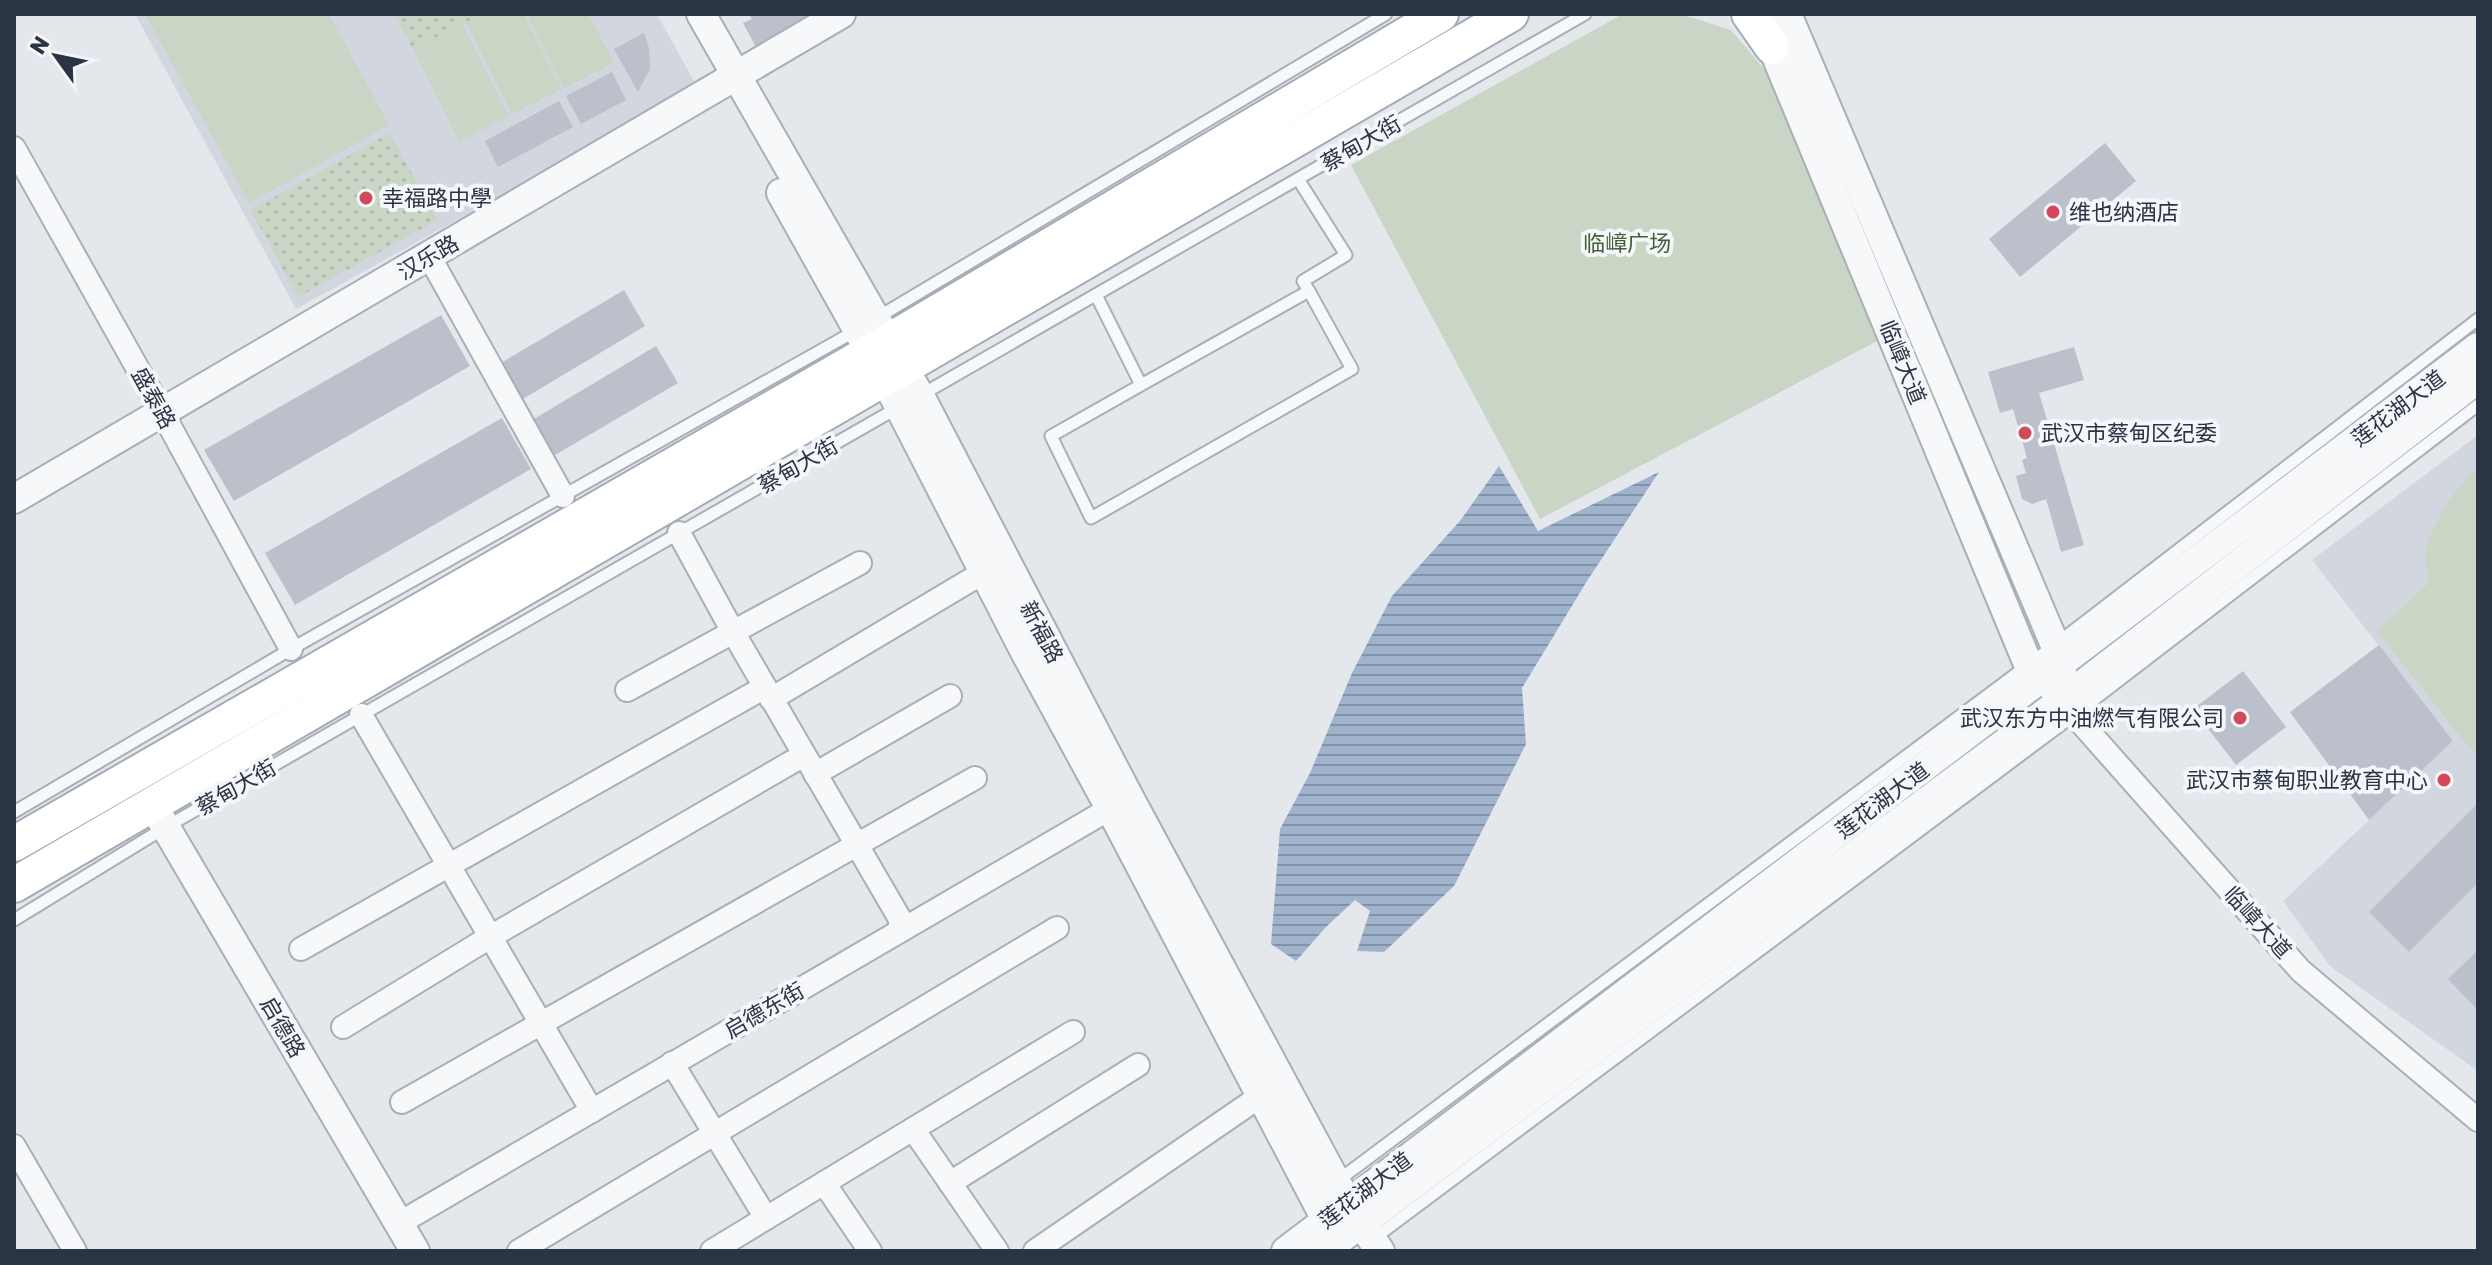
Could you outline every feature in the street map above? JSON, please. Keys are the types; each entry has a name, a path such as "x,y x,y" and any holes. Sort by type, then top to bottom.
{"main road":[{"name":"蔡甸大街","path":"14,844 880,347 1441,14"},
{"name":"蔡甸大街","path":"14,885 159,815 880,347 1511,14"},
{"path":"1749,14 1772,47"}],"street":[{"name":"新福路","path":"681,14 728,80 880,347 1348,1229"},
{"name":"新福路","path":"701,14 728,80"},
{"name":"汉乐路","path":"14,499 841,14"},
{"name":"临嶂大道","path":"1759,14 2046,663 2069,706 2301,971 2478,1120"},
{"name":"临嶂大道","path":"1787,14 2046,663"},
{"name":"盛泰路","path":"14,148 291,649"},
{"path":"429,256 563,496"},
{"name":"莲花湖大道","path":"1348,1229 2046,663 2478,347"},
{"name":"莲花湖大道","path":"1286,1251 1348,1229 2069,706 2478,379"},
{"name":"新福路","path":"909,402 984,572 1120,802 1262,1095 1348,1229"},
{"path":"679,533 900,919 900,931"},
{"path":"627,690 860,563"},
{"path":"301,949 984,572"},
{"path":"343,1027 490,937 809,764 950,696"},
{"path":"361,715 592,1111"},
{"path":"402,1102 975,778"},
{"name":"启德东街","path":"398,1224 1120,802"},
{"name":"启德路","path":"159,815 415,1251"},
{"path":"519,1251 1057,928"},
{"path":"712,1251 1073,1032"},
{"path":"672,1063 766,1218"},
{"path":"950,1183 1138,1065"},
{"path":"1035,1251 1262,1095"},
{"path":"913,1129 997,1251"},
{"path":"14,1146 75,1251"},
{"path":"824,1183 870,1251"}],"lane":[{"name":"蔡甸大街","path":"14,812 291,649 563,496 880,347 1386,14"},
{"name":"蔡甸大街","path":"14,920 159,815 361,715 1585,14"},
{"path":"1298,179 1346,255 1303,281 1309,291 1352,369 1091,518 1051,436 1309,291"},
{"path":"1096,295 1141,385"},
{"name":"莲花湖大道","path":"2046,663 2478,319"},
{"name":"莲花湖大道","path":"2069,706 2478,405"}],"shaded area":[{"name":"幸福路中學","path":"135,14 657,14 697,87 296,309"},
{"name":"武汉市蔡甸职业教育中心","path":"2478,435 2478,1071 2330,966 2283,901 2453,741 2312,560"}],"green space":[{"path":"145,14 329,14 389,125 249,203"},
{"path":"394,14 482,14 413,49"},
{"path":"482,14 524,14 562,89 512,114 466,22"},
{"path":"527,14 588,14 614,63 564,88"},
{"name":"临嶂广场","path":"1680,14 1731,30 1778,85 1816,170 1877,341 1540,519 1351,165 1621,15"},
{"path":"462,24 509,116 459,141 413,49"},
{"path":"390,133 437,220 298,297 251,210"},
{"path":"2478,468 2478,755 2377,631 2429,583 2426,551 2433,530 2454,495"}],"water":[{"path":"1499,466 1538,531 1659,472 1587,581 1522,688 1526,744 1454,886 1384,952 1357,951 1370,911 1355,900 1296,961 1271,944 1280,829 1310,773 1352,673 1392,596 1460,521"}],"building":[{"path":"749,14 825,14 757,49 743,23 752,19"},
{"path":"644,33 649,48 650,69 638,92 614,49"},
{"path":"612,72 626,100 581,124 566,96"},
{"path":"559,101 573,127 498,167 485,141"},
{"path":"2105,143 2136,181 2020,277 1989,239"},
{"path":"624,290 645,326 523,399 501,363"},
{"path":"441,315 470,366 234,501 204,450"},
{"path":"656,346 678,383 555,455 534,419"},
{"path":"2074,347 2084,380 2039,393 2084,545 2061,552 2046,499 2032,504 2022,499 2016,476 2026,473 2022,460 2027,458 2013,409 2000,413 1988,372"},
{"path":"502,418 531,469 295,605 265,553"},
{"path":"2379,645 2453,741 2369,820 2290,712"},
{"name":"武汉东方中油燃气有限公司","path":"2243,671 2286,727 2236,765 2193,709"},
{"path":"2478,803 2478,883 2409,952 2369,912"},
{"path":"2478,950 2478,1010 2448,979"}],"place":[{"name":"幸福路中學","path":"366,198"},
{"name":"维也纳酒店","path":"2053,212"},
{"name":"武汉市蔡甸区纪委","path":"2025,433"},
{"name":"武汉东方中油燃气有限公司","path":"2240,718"},
{"name":"武汉市蔡甸职业教育中心","path":"2444,780"}]}
